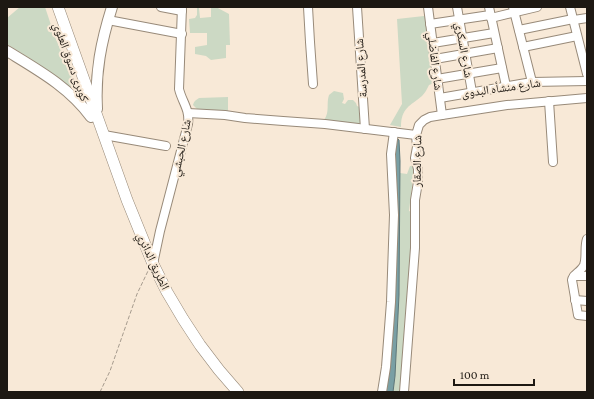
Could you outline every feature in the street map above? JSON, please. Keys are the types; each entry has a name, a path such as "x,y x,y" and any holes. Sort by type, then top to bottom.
{"highway":[{"name":"كوبرى دسوق العلوي","path":"51,7 94,116"},
{"name":"كوبرى دسوق العلوي","path":"58,7 94,116"},
{"name":"الطريق الدائري","path":"94,116 104,135 151,266 200,345 238,392"},
{"name":"الطريق الدائري","path":"94,116 127,216 174,316 188,339 230,392"}],"main road":[{"path":"94,116 101,44 112,7"},
{"path":"7,51 60,85 94,116"}],"street":[{"path":"161,7 182,9"},
{"path":"308,7 313,84"},
{"name":"شارع المدرسة","path":"357,7 365,129"},
{"name":"شارع الفاضلي","path":"428,7 442,115"},
{"name":"شارع السكري","path":"457,7 472,92"},
{"path":"430,24 459,20 490,13 538,7"},
{"path":"570,7 587,74"},
{"name":"شارع الحبشي","path":"151,266 188,124 187,108 179,89 182,9"},
{"path":"514,10 532,82"},
{"path":"490,13 506,86"},
{"path":"519,30 587,18"},
{"path":"108,20 182,34"},
{"path":"433,43 494,33"},
{"path":"523,47 577,36"},
{"path":"435,59 498,48"},
{"path":"437,79 502,68"},
{"name":"شارع منشأه البدوى","path":"440,98 532,82 587,81"},
{"name":"شارع الصقار","path":"404,392 415,248 415,200 418,182 418,169 415,158 417,147 416,135 420,125 424,120 430,117 442,115 507,105 587,98"},
{"path":"550,101 553,162"},
{"path":"188,113 325,124 416,135"},
{"path":"382,392 386,367 391,302 394,215 391,154 394,132"},
{"path":"104,135 166,146"},
{"path":"587,239 586,257 583,267 572,280 578,315 587,316"},
{"path":"574,276 587,276"},
{"path":"575,300 587,301"}],"path":[{"path":"100,392 110,371 137,294 151,266"}],"green space":[{"path":"20,7 45,7 55,37 78,92 7,44 7,18"},
{"path":"216,7 229,14 230,45 226,45 226,58 211,60 206,56 195,54 195,47 207,45 207,33 190,33 189,19 195,18 197,15 197,8 199,8 200,18 211,17 211,8"},
{"path":"424,16 428,17 434,83 429,85 422,96 404,111 401,127 390,125 402,104 397,19"},
{"path":"334,91 343,93 344,99 342,103 345,104 348,100 353,100 357,106 362,108 363,124 324,120 327,114 329,95"},
{"path":"228,97 228,111 197,109 193,105 199,98"},
{"path":"410,166 412,166 414,170 409,211 412,212 412,251 405,315 401,392 393,392 399,295 400,173 407,174"}],"water":[{"path":"398,139 400,161 399,295 393,392 386,392 395,143"}]}
